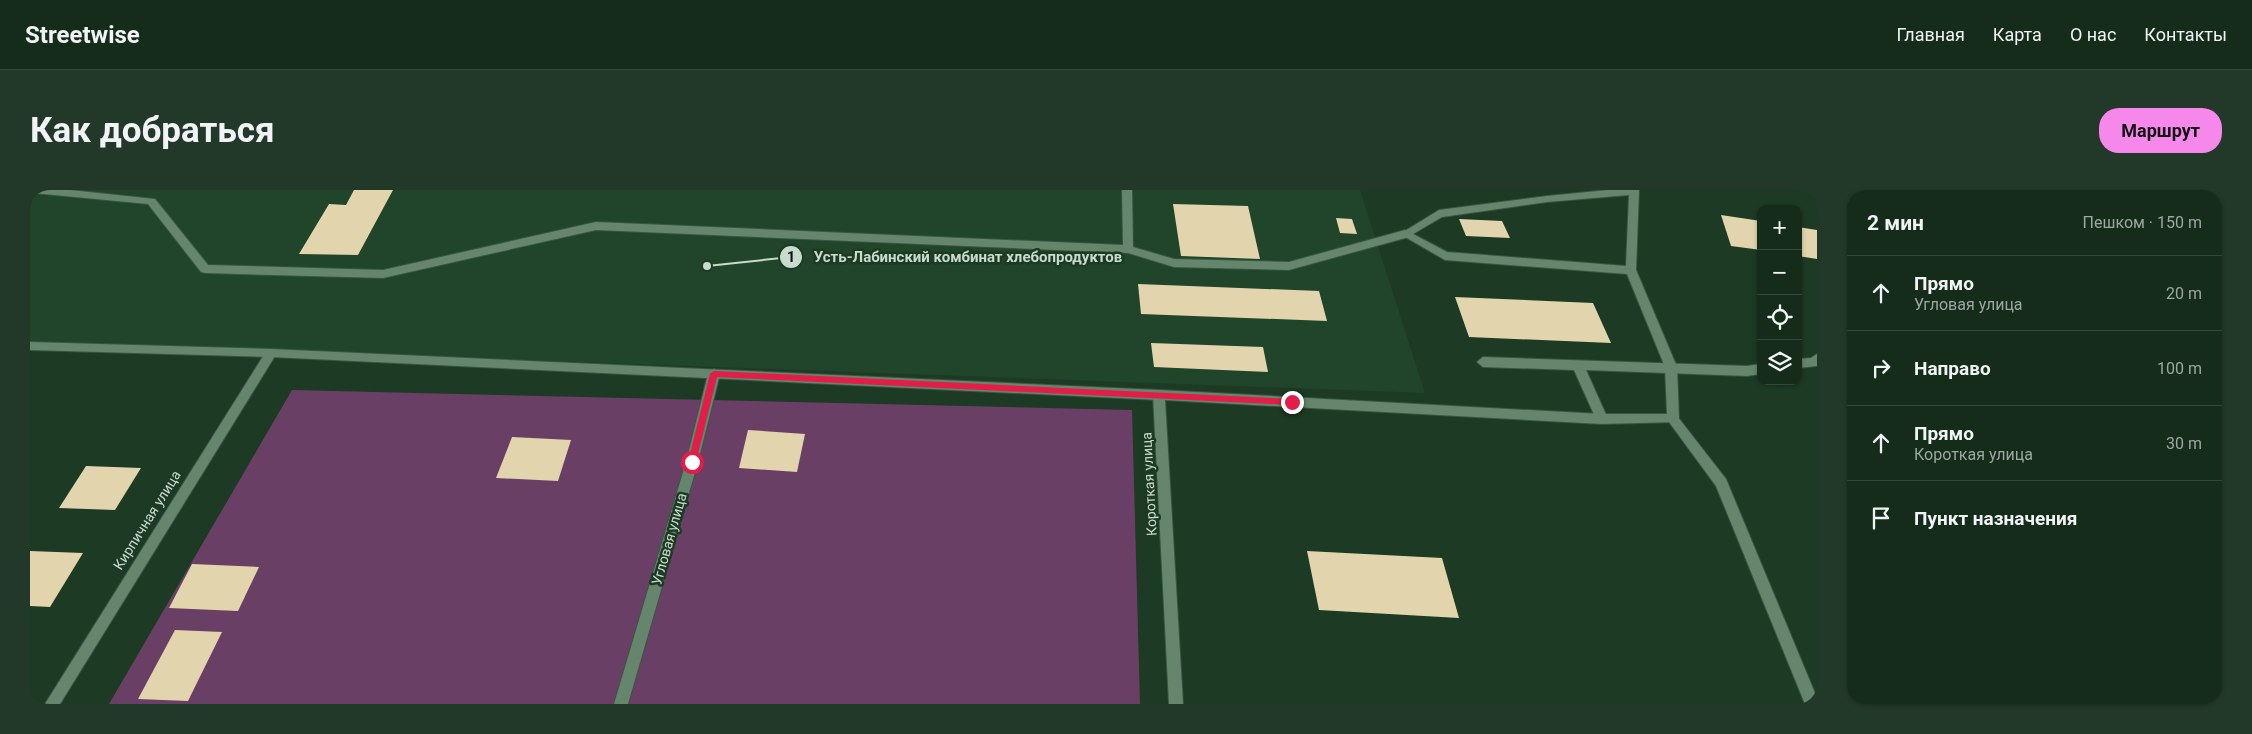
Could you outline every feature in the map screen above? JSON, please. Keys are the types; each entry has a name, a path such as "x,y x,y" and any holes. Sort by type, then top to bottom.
{"street":[{"path":"32,190 151,201 205,269 383,274 596,226 1128,250 1174,262 1289,266 1405,234 1439,214 1547,199 1634,190 1631,270 1671,367 1673,419 1721,483 1812,704"},
{"path":"1127,190 1128,250"},
{"path":"1405,234 1445,256 1631,270"},
{"path":"30,346 271,353 1160,395 1602,420 1673,419"},
{"name":"Кирпичная улица","path":"52,704 271,353"},
{"path":"1802,364 1814,362 1817,358"},
{"path":"1483,362 1747,371 1757,370"},
{"path":"1578,365 1602,420"},
{"name":"Угловая улица","path":"621,704 692,462 714,374"},
{"name":"Короткая улица","path":"1160,395 1176,704"}],"shaded area":[{"path":"30,190 1360,190 1425,393 30,342"},
{"path":"292,390 1132,410 1140,704 109,704"}],"building":[{"path":"354,190 393,190 358,255 299,254 329,204 346,205"},
{"path":"1173,204 1248,206 1260,259 1181,256"},
{"path":"1721,215 1757,220 1757,249 1731,246"},
{"path":"1336,218 1352,219 1357,234 1340,233"},
{"path":"1459,219 1502,221 1510,238 1466,236"},
{"path":"1802,228 1817,230 1817,259 1802,257"},
{"path":"1138,284 1319,291 1327,321 1141,314"},
{"path":"1455,297 1593,303 1611,343 1469,337"},
{"path":"1151,343 1263,347 1268,372 1154,367"},
{"path":"748,430 805,434 797,472 739,468"},
{"path":"512,437 571,440 558,481 496,478"},
{"path":"86,466 141,468 115,510 59,508"},
{"path":"30,551 83,553 50,607 30,606"},
{"path":"1307,551 1442,558 1459,618 1319,610"},
{"path":"192,564 259,567 238,611 169,608"},
{"path":"175,630 222,632 188,701 138,699"}],"place":[{"name":"Усть-Лабинский комбинат хлебопродуктов","path":"707,266"}],"route":[{"path":"692,462 714,374 1292,402"}]}
